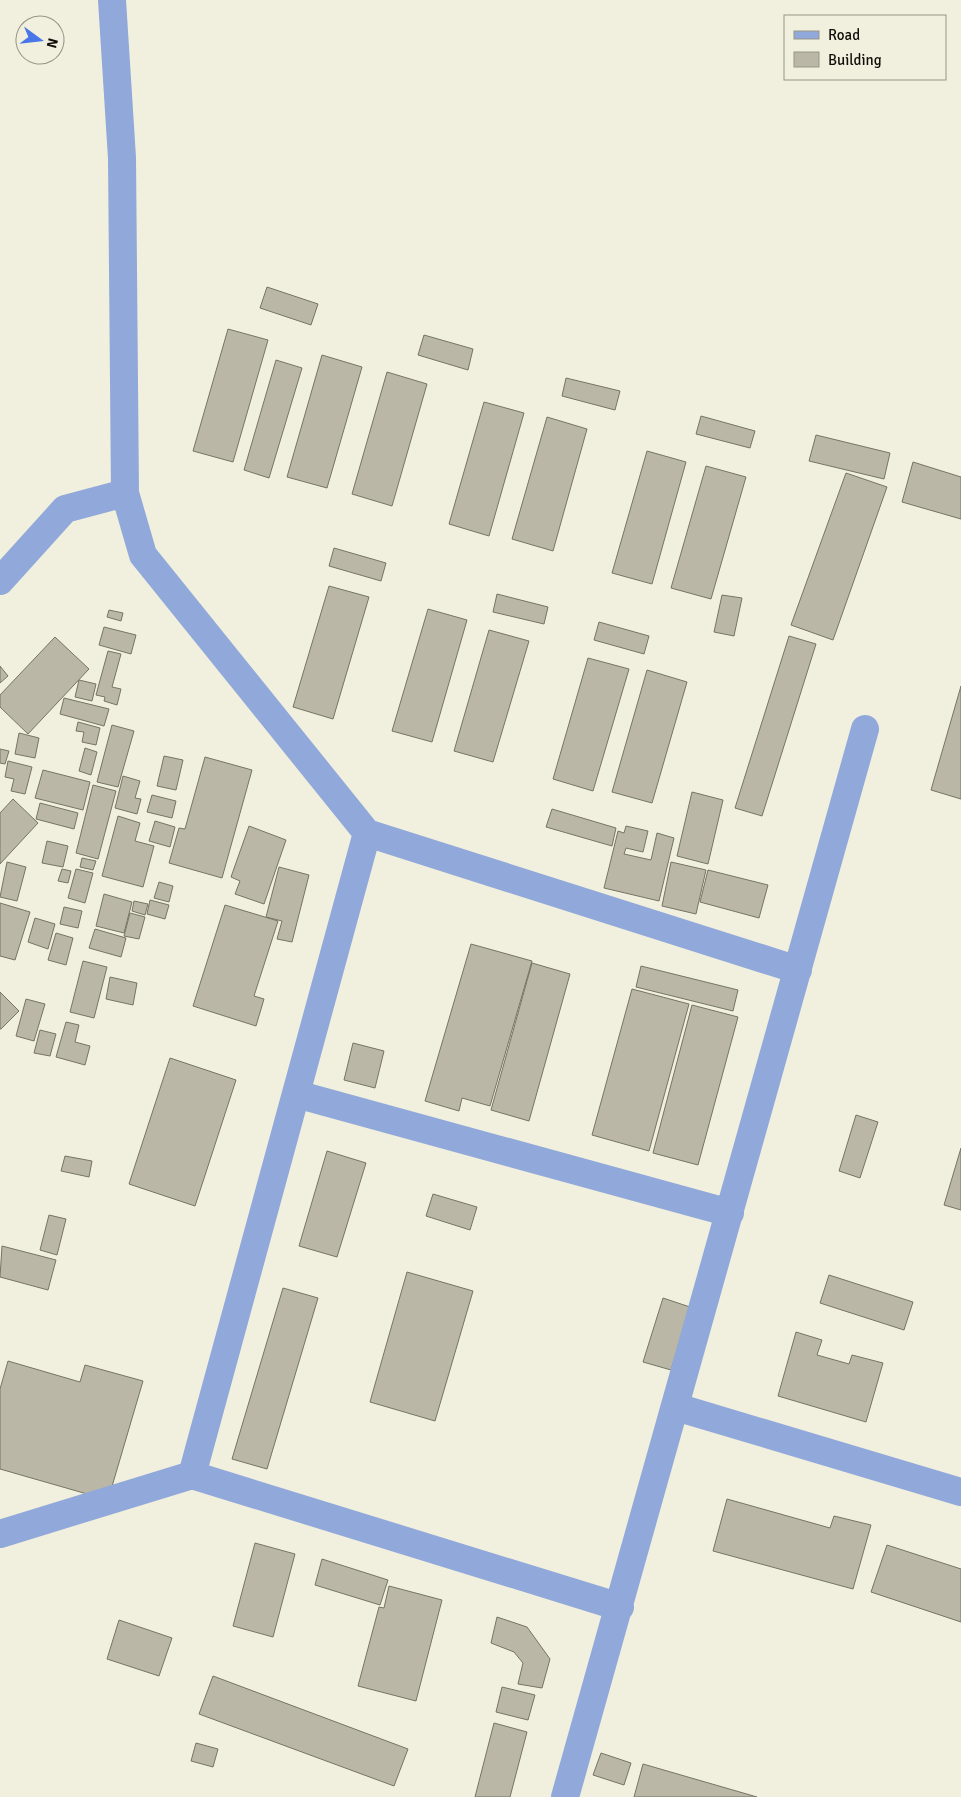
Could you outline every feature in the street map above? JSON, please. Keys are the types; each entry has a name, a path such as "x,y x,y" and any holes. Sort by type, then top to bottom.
{"street":[{"path":"112,0 122,158 125,493 143,555 366,833 798,970"},
{"path":"0,581 65,509 125,493"},
{"path":"565,1797 620,1607 865,729"},
{"path":"192,1475 366,833"},
{"path":"296,1094 730,1213"},
{"path":"676,1407 961,1492"},
{"path":"0,1534 192,1475 620,1607"}],"building":[{"path":"267,287 318,304 311,325 260,308"},
{"path":"228,329 268,340 233,462 193,451"},
{"path":"424,335 473,349 468,370 418,355"},
{"path":"322,355 362,367 327,488 287,477"},
{"path":"276,360 302,368 269,478 244,470"},
{"path":"387,372 427,384 392,506 352,494"},
{"path":"566,378 620,391 615,410 562,396"},
{"path":"484,402 524,413 489,536 449,524"},
{"path":"701,416 755,431 750,448 696,434"},
{"path":"547,417 587,429 553,551 512,539"},
{"path":"816,435 890,453 884,479 809,461"},
{"path":"647,451 686,462 652,584 612,573"},
{"path":"913,462 961,477 961,519 902,502"},
{"path":"706,466 746,477 711,599 671,588"},
{"path":"846,473 887,487 833,640 791,625"},
{"path":"334,548 386,563 381,581 329,566"},
{"path":"329,586 369,597 333,719 293,707"},
{"path":"497,594 548,607 544,624 493,612"},
{"path":"722,595 742,598 734,636 714,632"},
{"path":"428,609 467,620 432,742 392,731"},
{"path":"109,610 123,613 121,621 107,617"},
{"path":"599,622 649,636 644,654 594,640"},
{"path":"104,627 136,635 131,654 99,645"},
{"path":"489,630 529,641 493,762 454,751"},
{"path":"789,636 816,644 762,816 735,808"},
{"path":"55,637 89,669 28,734 0,707 0,695"},
{"path":"108,651 121,654 112,687 121,689 117,705 104,701 105,697 96,695"},
{"path":"588,658 629,669 593,791 553,779"},
{"path":"0,666 8,676 0,683"},
{"path":"647,670 687,682 652,803 612,792"},
{"path":"79,680 96,684 92,701 75,697"},
{"path":"961,686 961,799 931,790"},
{"path":"64,698 109,709 104,726 60,714"},
{"path":"78,722 100,728 96,745 82,742 84,732 76,731"},
{"path":"112,725 134,731 118,787 97,782"},
{"path":"19,733 39,738 35,758 15,754"},
{"path":"85,748 97,752 91,775 79,771"},
{"path":"0,749 9,751 5,764 0,763"},
{"path":"164,756 183,760 176,790 157,786"},
{"path":"205,757 252,770 222,878 169,863 179,828 185,829"},
{"path":"8,761 32,767 25,794 11,791 14,779 5,777"},
{"path":"43,770 90,782 83,810 35,798"},
{"path":"123,776 140,781 135,798 141,799 137,814 115,808"},
{"path":"93,785 116,791 98,859 76,853"},
{"path":"692,792 723,800 708,864 677,856"},
{"path":"152,795 176,801 172,818 147,812"},
{"path":"13,799 38,823 0,864 0,813"},
{"path":"40,803 78,813 74,829 36,819"},
{"path":"552,809 616,828 612,846 546,827"},
{"path":"118,816 140,823 135,841 154,846 143,887 102,876"},
{"path":"155,821 175,827 170,847 149,841"},
{"path":"249,826 286,840 264,904 235,894 240,881 231,877"},
{"path":"626,826 648,831 643,852 626,848 624,854 651,860 657,833 674,838 659,901 604,888 618,831 624,833"},
{"path":"47,841 68,846 63,867 42,863"},
{"path":"82,858 96,861 93,870 80,867"},
{"path":"7,862 26,867 17,901 0,897"},
{"path":"671,862 706,870 696,914 662,906"},
{"path":"279,867 309,875 292,942 277,939 282,921 266,917"},
{"path":"62,869 71,871 68,883 58,881"},
{"path":"76,869 93,873 85,903 68,898"},
{"path":"708,870 768,885 759,918 700,902"},
{"path":"159,882 173,886 169,902 154,898"},
{"path":"104,894 132,902 124,933 96,926"},
{"path":"150,900 169,905 165,919 147,914"},
{"path":"134,901 148,904 145,915 132,911"},
{"path":"0,903 30,912 15,960 0,956"},
{"path":"225,905 278,921 254,996 264,999 256,1026 193,1006"},
{"path":"64,907 82,911 78,928 60,924"},
{"path":"130,913 145,917 139,939 124,936"},
{"path":"35,918 55,924 48,949 28,942"},
{"path":"95,929 126,938 121,957 89,948"},
{"path":"56,933 73,938 66,965 48,960"},
{"path":"471,944 532,961 490,1106 462,1098 459,1111 425,1101"},
{"path":"83,961 107,967 94,1018 70,1012"},
{"path":"532,963 570,974 529,1121 491,1110"},
{"path":"641,966 738,990 733,1011 636,987"},
{"path":"110,977 137,983 133,1005 106,999"},
{"path":"632,989 689,1004 649,1151 592,1135"},
{"path":"0,992 19,1011 1,1029 0,1029"},
{"path":"26,999 45,1004 34,1041 16,1036"},
{"path":"692,1005 738,1017 698,1165 653,1153"},
{"path":"66,1022 79,1025 75,1042 90,1046 85,1065 56,1057"},
{"path":"40,1030 56,1034 50,1056 34,1053"},
{"path":"353,1043 384,1051 375,1088 344,1080"},
{"path":"170,1058 236,1080 195,1206 129,1184"},
{"path":"856,1115 878,1122 860,1178 839,1171"},
{"path":"961,1148 961,1210 944,1205"},
{"path":"327,1151 366,1163 337,1257 299,1246"},
{"path":"65,1156 92,1161 89,1177 61,1171"},
{"path":"433,1194 477,1207 470,1230 426,1216"},
{"path":"49,1215 66,1219 57,1255 40,1250"},
{"path":"2,1246 56,1260 48,1290 0,1277"},
{"path":"407,1272 473,1291 435,1421 370,1402"},
{"path":"829,1275 913,1302 904,1330 820,1303"},
{"path":"283,1288 318,1298 267,1469 232,1459"},
{"path":"663,1298 690,1307 671,1370 643,1362"},
{"path":"796,1332 822,1340 817,1355 849,1364 852,1355 883,1363 866,1422 778,1396"},
{"path":"8,1361 80,1382 85,1365 143,1381 108,1500 0,1469 0,1389"},
{"path":"727,1499 830,1528 834,1516 871,1525 853,1589 713,1551"},
{"path":"255,1543 295,1554 273,1637 233,1626"},
{"path":"887,1545 961,1569 961,1622 871,1592"},
{"path":"322,1559 388,1580 380,1605 315,1585"},
{"path":"389,1586 442,1600 416,1701 358,1686 379,1607 384,1608"},
{"path":"497,1617 527,1627 550,1659 542,1688 518,1684 523,1663 514,1652 491,1643"},
{"path":"119,1620 172,1638 159,1676 107,1659"},
{"path":"213,1676 408,1749 394,1786 199,1714"},
{"path":"502,1687 535,1695 528,1720 496,1712"},
{"path":"494,1723 527,1732 510,1797 475,1797"},
{"path":"196,1743 218,1749 213,1767 191,1761"},
{"path":"601,1753 631,1763 624,1785 593,1775"},
{"path":"643,1764 757,1797 634,1797"}]}
